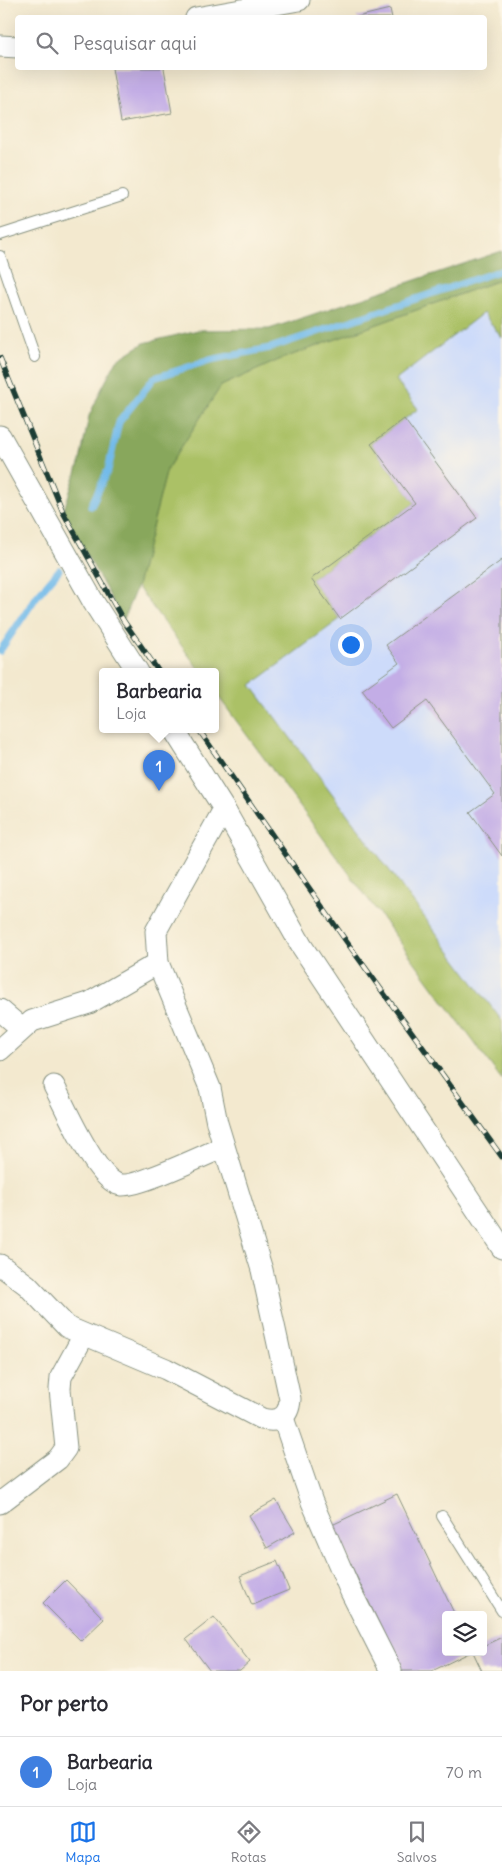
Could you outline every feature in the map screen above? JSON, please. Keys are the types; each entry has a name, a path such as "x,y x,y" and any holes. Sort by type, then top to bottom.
{"street":[{"path":"213,15 299,0"},
{"path":"0,46 15,47"},
{"path":"0,436 94,603 135,668"},
{"path":"176,733 224,809 301,945 502,1248"},
{"path":"0,1264 27,1285 56,1318 67,1327 166,1369 262,1419 273,1422 283,1418 289,1409 290,1399 262,1270 224,1147 204,1070 158,963 156,931 224,809"},
{"path":"0,1050 22,1028 32,1021 106,995 158,963"},
{"path":"0,1010 22,1028"},
{"path":"54,1086 95,1163 108,1179 121,1185 137,1182 224,1147"},
{"path":"0,1503 58,1459 66,1448 60,1377 84,1335"},
{"path":"283,1418 312,1502 352,1592 391,1671"}],"lane":[{"path":"0,235 122,196"},
{"path":"0,256 35,357"},
{"path":"442,1516 502,1611"}],"shaded area":[{"path":"502,279 502,1080 219,697 219,668 198,668 137,586"}],"green space":[{"path":"502,251 502,279 281,359 221,386 167,469 137,586 123,620 63,512 80,461 89,416 117,360 144,343 198,330 269,329"},
{"path":"502,279 502,338 483,313 396,380 418,409 371,444 415,503 311,579 340,619 251,685 502,1021 502,1080 219,697 219,668 198,668 137,586 167,469 221,386 281,359"}],"building":[{"path":"390,9 391,15 365,15"},
{"path":"112,70 164,70 172,113 121,122"},
{"path":"404,419 477,518 340,619 311,579 415,503 371,444"},
{"path":"502,560 502,856 470,812 495,794 427,701 391,728 362,690 399,663 386,645"},
{"path":"397,1494 453,1611 442,1611 442,1656 463,1656 432,1671 402,1671 332,1525"},
{"path":"276,1500 295,1532 267,1548 249,1515"},
{"path":"277,1561 289,1590 252,1605 240,1576"},
{"path":"66,1580 104,1619 81,1641 43,1603"},
{"path":"214,1617 250,1662 240,1671 210,1671 186,1639"},
{"path":"502,1637 502,1671 482,1671 475,1656 487,1656 487,1644"}],"waterway":[{"path":"91,506 108,470 119,422 154,378 210,360 270,348 502,270"},
{"path":"0,651 37,596 59,570"}],"railway":[{"path":"0,358 63,512 123,620 156,668"},
{"path":"201,733 346,941 502,1157"}],"place":[{"name":"Barbearia","path":"159,791"}]}
